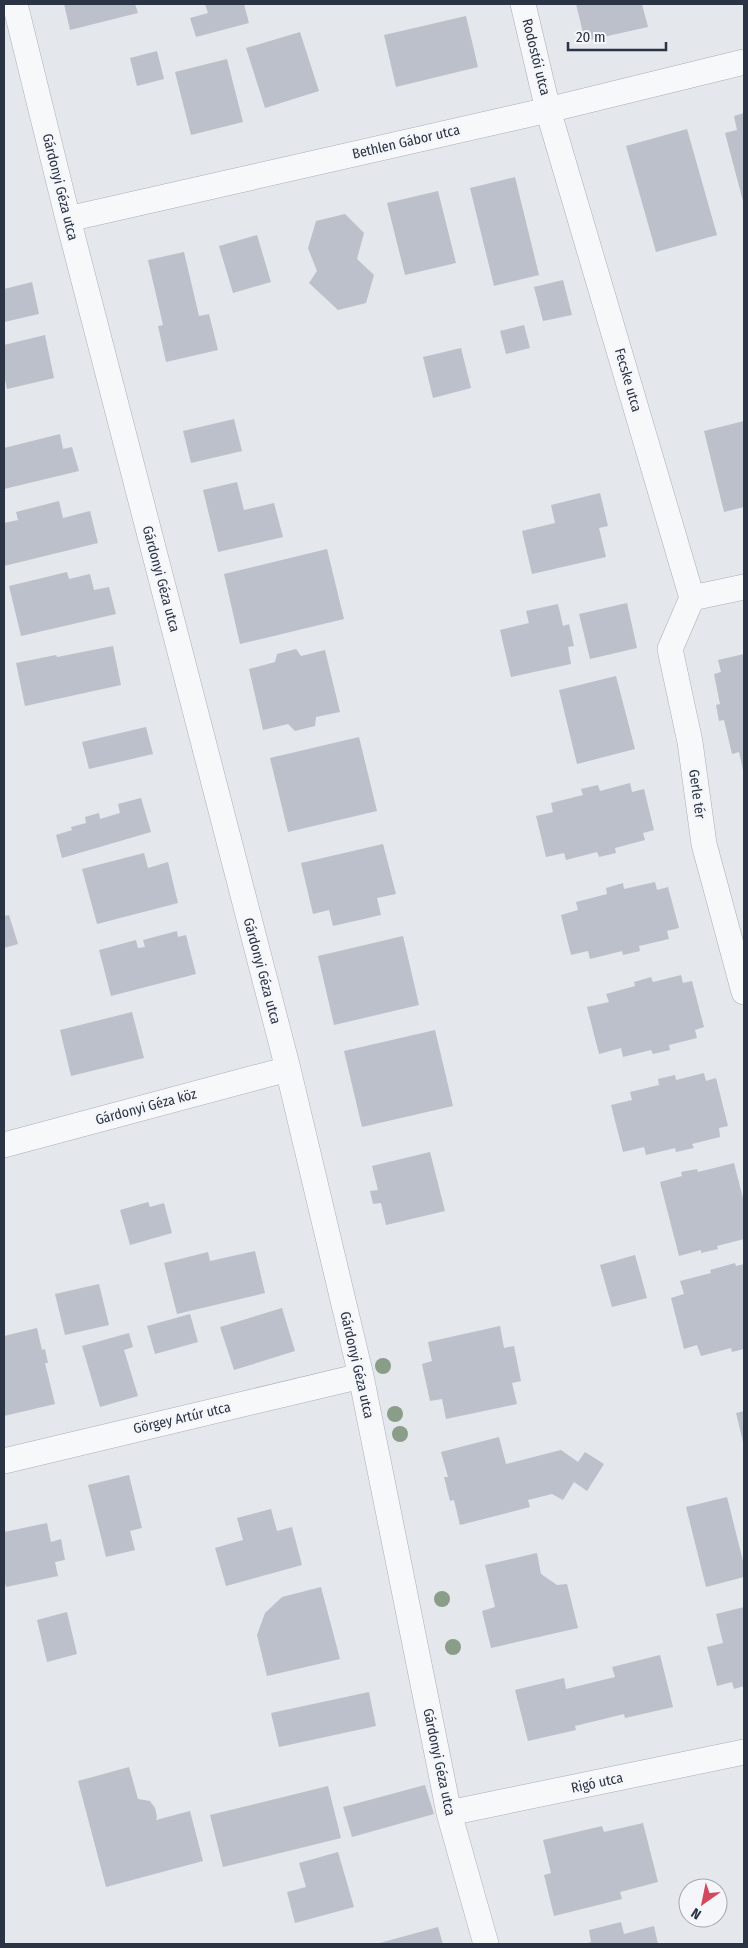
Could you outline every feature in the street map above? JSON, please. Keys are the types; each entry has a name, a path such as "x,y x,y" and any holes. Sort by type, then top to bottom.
{"street":[{"name":"Gárdonyi Géza utca","path":"15,4 68,219 288,1069 360,1376 449,1813 486,1944"},
{"name":"Rodostói utca","path":"523,4 548,110"},
{"name":"Bethlen Gábor utca","path":"68,219 548,110 744,62"},
{"name":"Fecske utca","path":"548,110 692,598"},
{"path":"692,598 744,588"},
{"name":"Gerle tér","path":"692,598 670,649 690,742 704,844 744,992"},
{"name":"Gárdonyi Géza köz","path":"4,1145 288,1069"},
{"name":"Görgey Artúr utca","path":"4,1461 360,1376"},
{"name":"Rigó utca","path":"449,1813 744,1752"}],"building":[{"path":"64,4 135,4 138,13 70,30"},
{"path":"205,4 244,4 249,23 196,37 190,18 208,13"},
{"path":"576,4 642,4 648,27 585,41"},
{"path":"466,16 478,67 396,87 384,35"},
{"path":"300,32 319,91 265,108 246,48"},
{"path":"157,51 164,79 137,86 130,58"},
{"path":"227,59 243,122 191,135 175,72"},
{"path":"744,113 744,205 725,133 737,130 734,116"},
{"path":"687,129 717,235 656,252 626,146"},
{"path":"515,177 539,275 494,286 470,188"},
{"path":"438,191 456,263 405,275 387,203"},
{"path":"345,214 364,233 357,259 374,275 366,303 338,310 309,283 317,271 308,248 316,221"},
{"path":"257,235 271,282 233,293 219,246"},
{"path":"184,252 199,316 209,314 218,350 166,362 158,326 163,325 148,260"},
{"path":"563,280 572,315 543,321 534,287"},
{"path":"32,282 39,314 4,322 4,289"},
{"path":"524,325 530,348 506,354 500,331"},
{"path":"45,335 54,378 7,389 4,374 4,345"},
{"path":"461,348 471,388 433,398 423,357"},
{"path":"234,419 242,451 191,463 183,431"},
{"path":"744,421 744,507 724,512 704,431"},
{"path":"60,434 63,449 72,447 79,471 4,489 4,448"},
{"path":"237,482 244,510 274,503 283,537 218,552 203,490"},
{"path":"600,493 608,526 599,528 606,557 532,574 522,531 555,523 551,505"},
{"path":"59,501 63,518 90,511 98,543 4,566 4,523 18,520 16,512"},
{"path":"327,549 344,619 240,644 224,574"},
{"path":"67,572 69,579 90,574 94,590 109,587 116,614 21,636 9,586"},
{"path":"627,603 637,648 590,659 579,614"},
{"path":"558,604 563,626 569,624 574,646 568,647 571,664 511,677 500,630 529,623 526,611"},
{"path":"113,646 121,685 25,706 16,663"},
{"path":"296,649 301,656 325,650 340,712 316,717 315,726 295,731 288,724 263,730 249,669 275,662 277,654"},
{"path":"744,654 743,770 739,752 732,754 724,720 719,721 716,705 720,704 714,674 721,672 718,660"},
{"path":"616,676 635,749 577,764 559,690"},
{"path":"146,727 153,754 89,769 82,742"},
{"path":"359,737 377,811 288,832 270,758"},
{"path":"630,783 632,792 644,789 654,830 643,833 645,840 615,848 616,853 599,857 597,852 566,860 564,853 546,857 536,816 553,812 551,803 583,795 581,789 598,785 600,791"},
{"path":"141,798 151,832 62,858 56,835 72,830 71,827 86,823 85,817 99,813 100,819 120,813 118,804"},
{"path":"383,844 396,894 377,898 381,915 333,926 329,910 313,914 301,863"},
{"path":"144,853 148,868 168,862 178,903 97,924 82,869"},
{"path":"655,882 657,890 668,887 679,928 667,931 669,939 639,946 640,951 623,955 622,951 590,959 588,951 571,955 561,915 578,910 576,902 607,894 606,888 623,883 624,889"},
{"path":"9,915 18,944 4,948 4,916"},
{"path":"177,931 178,937 186,935 196,974 111,996 99,950 136,940 138,948 145,947 143,940"},
{"path":"403,936 419,1005 334,1025 318,956"},
{"path":"681,975 683,983 692,981 704,1027 695,1030 697,1038 669,1045 670,1050 653,1054 651,1050 623,1057 621,1048 599,1054 587,1007 609,1002 606,994 635,986 634,982 651,977 653,982"},
{"path":"132,1012 144,1058 71,1076 60,1030"},
{"path":"435,1030 453,1106 362,1127 344,1051"},
{"path":"704,1073 706,1081 716,1078 728,1126 719,1128 720,1137 692,1144 694,1148 676,1152 675,1148 646,1155 644,1147 623,1152 611,1105 632,1100 630,1092 659,1085 658,1079 675,1075 676,1080"},
{"path":"430,1152 445,1211 386,1225 381,1203 373,1204 370,1191 378,1190 372,1166"},
{"path":"734,1163 744,1202 744,1239 717,1246 718,1249 701,1253 701,1250 679,1256 660,1182 682,1176 681,1172 697,1169 698,1172"},
{"path":"148,1202 150,1207 164,1203 172,1233 130,1245 120,1210"},
{"path":"255,1251 265,1293 177,1314 164,1263 208,1252 210,1261"},
{"path":"635,1255 647,1298 612,1307 600,1265"},
{"path":"735,1263 736,1266 744,1264 744,1349 732,1352 731,1348 701,1356 697,1345 684,1349 671,1298 684,1294 680,1281 711,1273 710,1270"},
{"path":"99,1284 109,1325 65,1335 55,1294"},
{"path":"282,1308 295,1351 234,1370 220,1327"},
{"path":"190,1314 198,1342 155,1354 147,1326"},
{"path":"500,1326 504,1348 514,1346 521,1381 512,1383 517,1404 446,1419 442,1399 430,1401 422,1364 432,1361 428,1342"},
{"path":"37,1328 42,1350 45,1349 48,1363 45,1363 55,1404 4,1416 4,1336"},
{"path":"129,1333 133,1347 124,1350 138,1396 100,1407 82,1346"},
{"path":"744,1411 744,1446 736,1413"},
{"path":"499,1437 506,1464 561,1450 578,1462 585,1452 604,1464 587,1491 574,1482 563,1500 552,1494 528,1500 530,1507 460,1525 454,1500 450,1501 444,1477 448,1477 441,1452"},
{"path":"129,1475 142,1528 130,1531 135,1550 106,1557 88,1485"},
{"path":"727,1497 744,1565 744,1577 706,1587 686,1507"},
{"path":"271,1509 277,1531 292,1527 302,1565 226,1586 215,1548 243,1540 237,1518"},
{"path":"47,1523 51,1542 61,1539 65,1560 55,1562 58,1576 6,1587 4,1578 4,1532"},
{"path":"537,1553 541,1574 557,1585 567,1584 578,1628 491,1648 482,1611 495,1607 485,1565"},
{"path":"321,1587 340,1659 267,1676 257,1635 265,1613 282,1597"},
{"path":"744,1607 744,1686 734,1689 732,1682 717,1686 707,1647 723,1643 716,1614"},
{"path":"67,1612 77,1654 47,1662 37,1620"},
{"path":"660,1655 673,1707 625,1718 624,1714 575,1726 576,1730 528,1741 515,1690 564,1678 566,1689 615,1677 612,1667"},
{"path":"369,1692 376,1726 279,1747 271,1713"},
{"path":"129,1767 138,1799 150,1801 155,1808 156,1820 190,1811 203,1861 106,1887 78,1781"},
{"path":"425,1785 434,1814 352,1837 343,1807"},
{"path":"328,1786 341,1838 223,1867 210,1815"},
{"path":"643,1823 658,1882 620,1892 622,1899 554,1916 544,1875 551,1873 543,1840 602,1826 604,1832"},
{"path":"338,1852 354,1907 295,1923 287,1892 306,1887 299,1863"},
{"path":"621,1922 624,1934 654,1926 658,1944 583,1944 591,1942 589,1930"},
{"path":"438,1927 443,1944 376,1944"}]}
